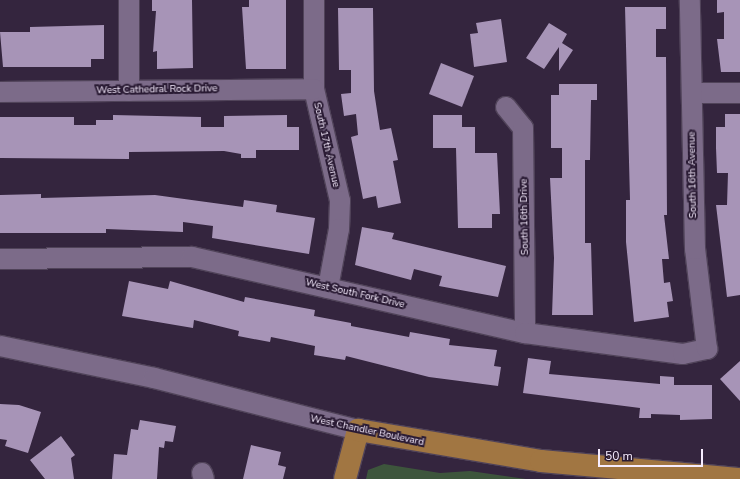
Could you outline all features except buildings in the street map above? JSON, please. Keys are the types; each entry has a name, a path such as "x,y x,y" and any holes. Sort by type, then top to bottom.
{"main road":[{"name":"West Chandler Boulevard","path":"358,430 541,461 740,479"},
{"path":"345,479 358,430"}],"street":[{"path":"129,0 129,91"},
{"name":"South 17th Avenue","path":"314,0 314,89 340,201 339,229 328,288"},
{"name":"South 16th Avenue","path":"690,0 695,249 707,349"},
{"name":"West Cathedral Rock Drive","path":"0,92 314,89"},
{"path":"692,93 740,93"},
{"name":"South 16th Drive","path":"506,107 523,128 525,333"},
{"name":"West South Fork Drive","path":"0,259 192,257 525,333 682,354 707,349"},
{"name":"West Chandler Boulevard","path":"0,346 146,376 358,430"}],"green space":[{"path":"384,464 440,473 470,471 526,479 366,479 368,470"}]}
